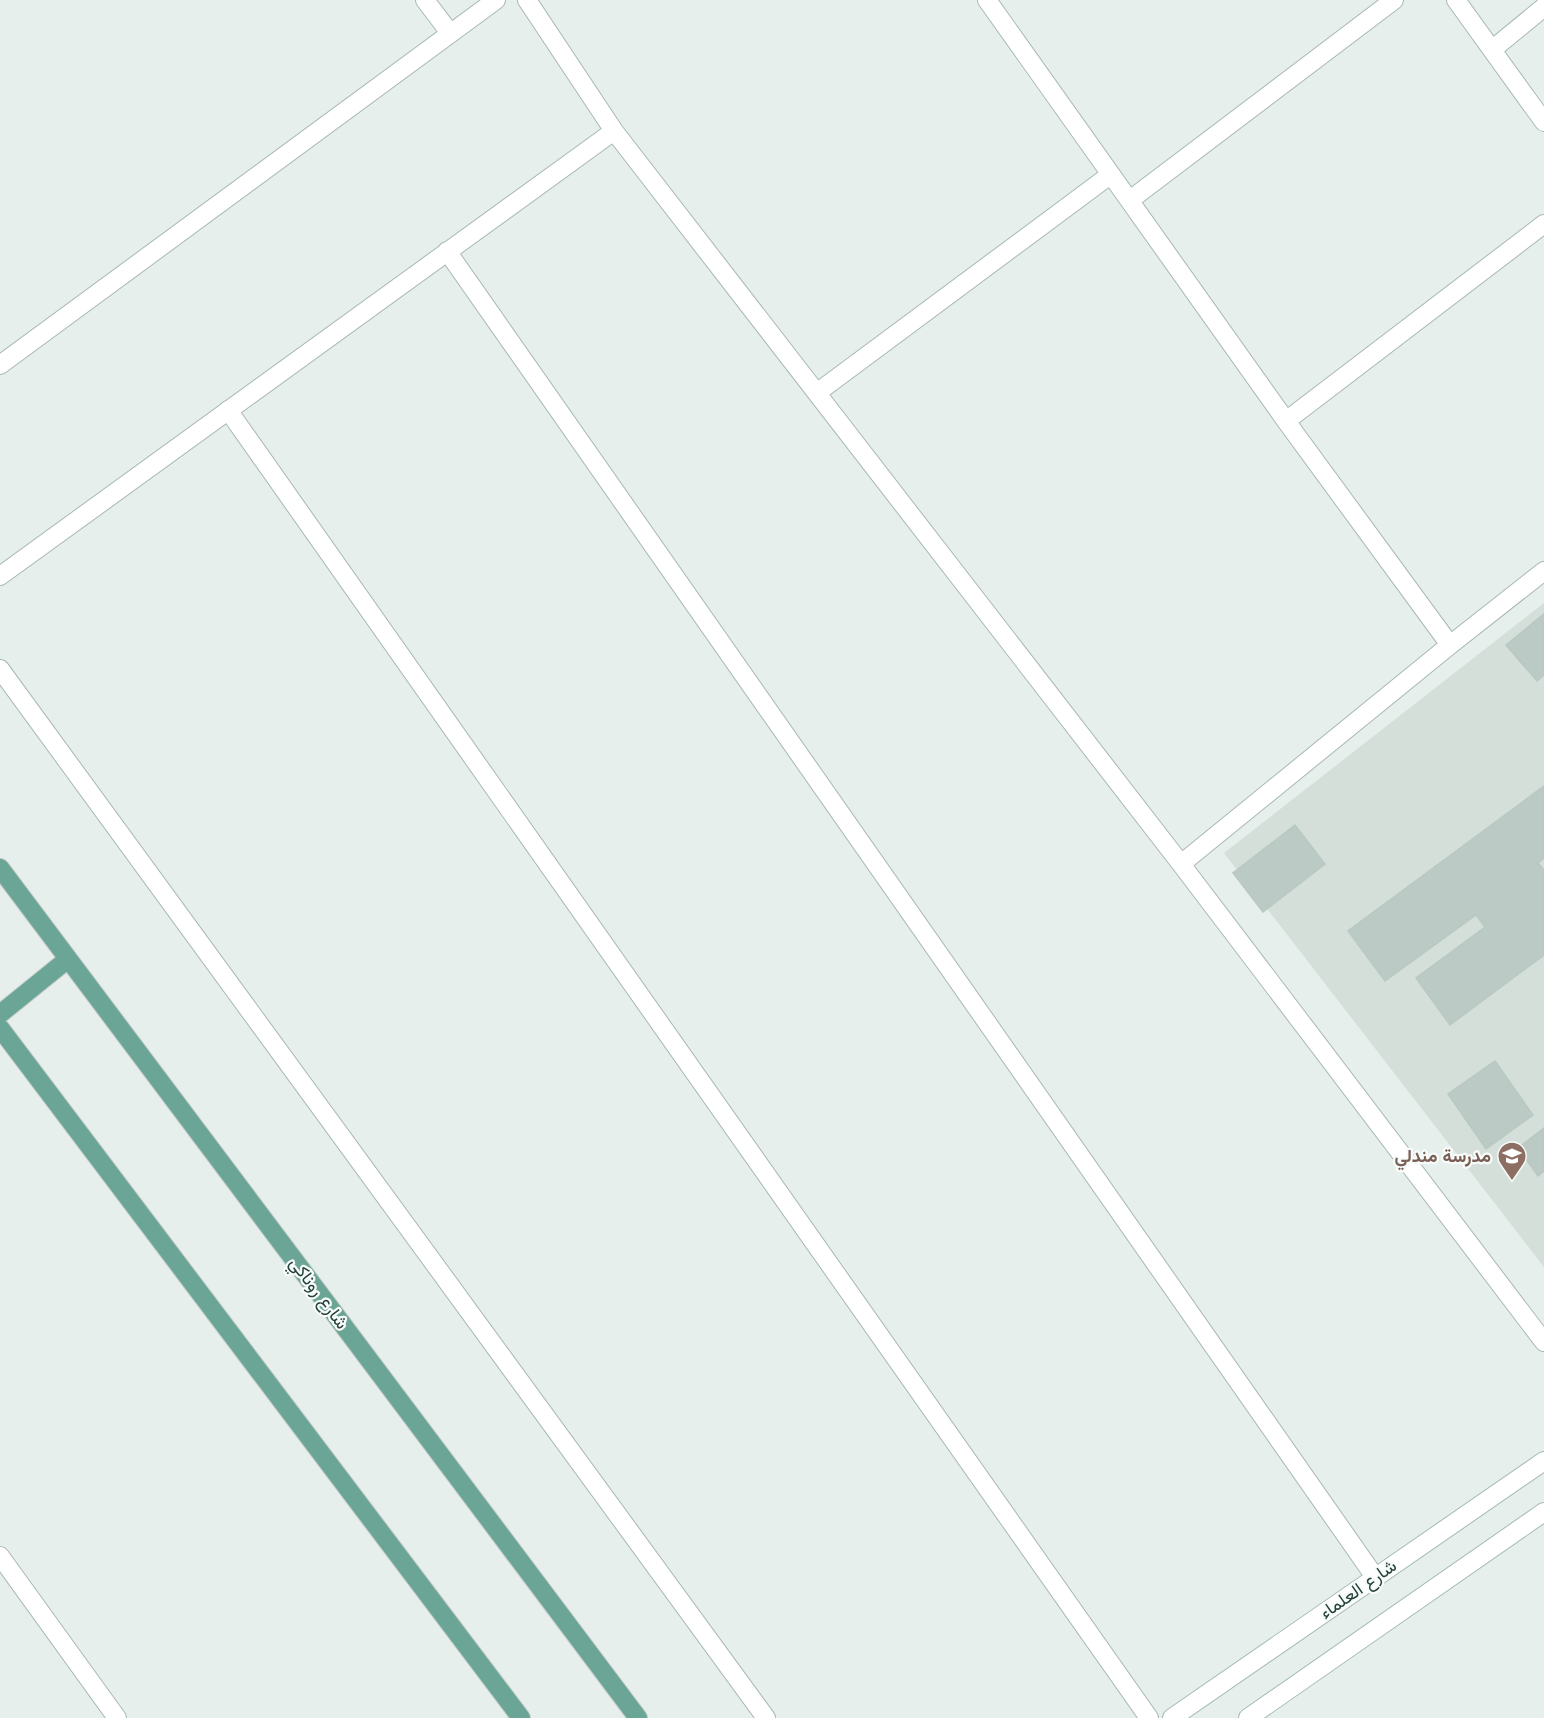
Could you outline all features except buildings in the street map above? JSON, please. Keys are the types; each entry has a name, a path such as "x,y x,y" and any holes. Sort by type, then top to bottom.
{"main road":[{"name":"شارع روناكي","path":"0,868 638,1718"},
{"path":"0,1014 68,959"},
{"path":"0,1028 521,1718"}],"street":[{"path":"425,0 450,33"},
{"path":"0,364 496,0"},
{"path":"527,0 614,131 1181,864 1544,1342"},
{"path":"987,0 1286,421 1450,645"},
{"path":"1130,200 1394,0"},
{"path":"1456,0 1544,122"},
{"path":"1493,50 1544,7"},
{"path":"0,576 614,131"},
{"path":"818,392 1110,175"},
{"path":"1286,421 1544,224"},
{"path":"447,251 1375,1577"},
{"path":"228,410 1149,1718"},
{"path":"1181,864 1544,571"},
{"path":"0,669 766,1718"},
{"name":"شارع العلماء","path":"1172,1718 1544,1461"},
{"path":"1248,1718 1544,1512"},
{"path":"0,1556 117,1718"}],"shaded area":[{"path":"1544,603 1544,1267 1224,853"}],"place":[{"name":"مدرسة مندلي","path":"1512,1182"}]}
